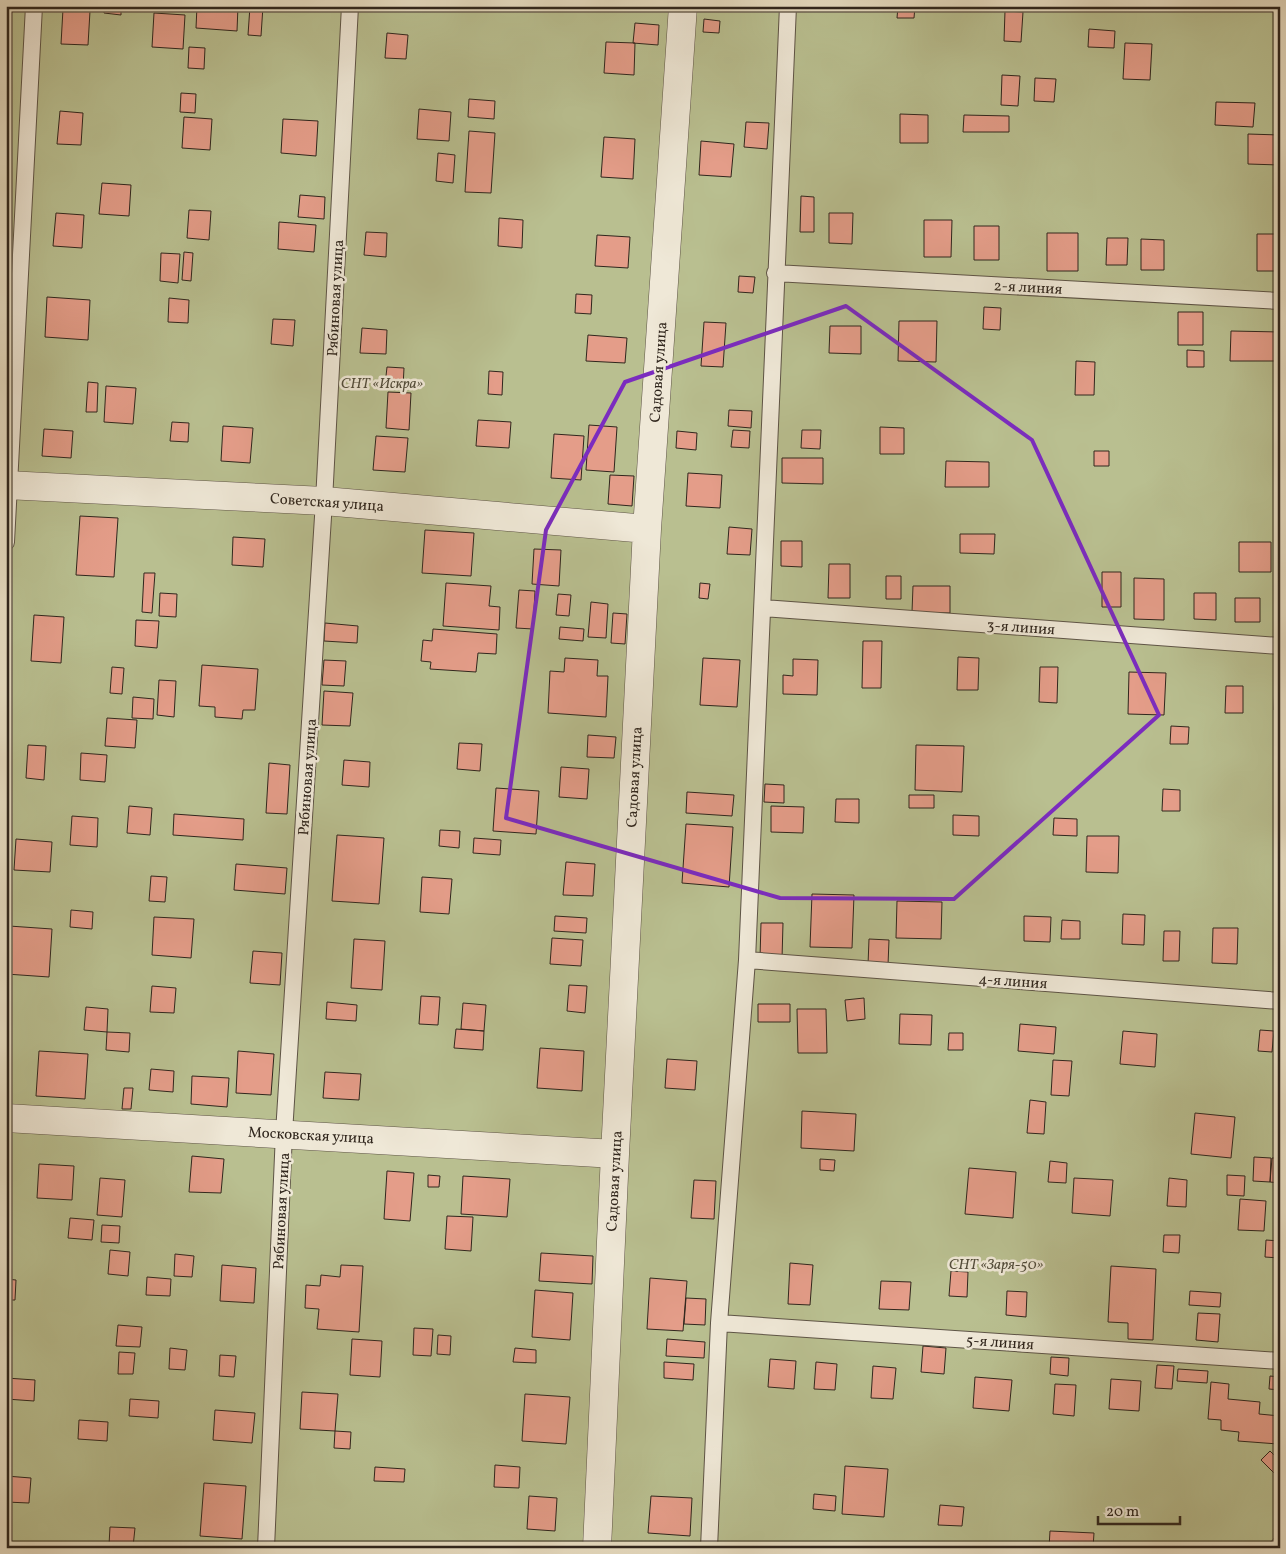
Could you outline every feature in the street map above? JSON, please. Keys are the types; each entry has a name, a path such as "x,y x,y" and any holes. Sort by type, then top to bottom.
{"street":[{"name":"Садовая улица","path":"597,1548 647,528 683,6"},
{"name":"Советская улица","path":"8,485 324,500 647,528"},
{"name":"Московская улица","path":"6,1118 615,1154"}],"lane":[{"path":"6,542 34,6"},
{"name":"Рябиновая улица","path":"266,1548 284,1133 324,500 350,6"},
{"path":"709,1548 719,1323 747,960 788,6"},
{"name":"2-я линия","path":"776,273 1280,301"},
{"name":"3-я линия","path":"763,608 1280,646"},
{"name":"4-я линия","path":"747,960 1280,1001"},
{"name":"5-я линия","path":"719,1323 1280,1360"}],"highlighted area":[{"path":"846,306 1032,440 1159,715 954,899 780,898 506,818 546,530 625,382"}],"green space":[{"path":"6,6 1280,6 1280,1532 1265,1548 6,1548"}],"building":[{"path":"104,6 121,6 121,15 104,13"},
{"path":"197,6 238,6 237,31 196,28"},
{"path":"250,6 263,6 261,36 248,35"},
{"path":"613,6 658,6 658,11 613,8"},
{"path":"898,6 915,6 914,18 897,18"},
{"path":"63,9 90,11 88,45 61,44"},
{"path":"6,10 11,10 8,43 6,43"},
{"path":"1005,11 1023,12 1021,42 1004,41"},
{"path":"154,13 185,15 183,49 152,47"},
{"path":"704,19 720,21 719,33 703,32"},
{"path":"635,23 659,25 658,45 633,43"},
{"path":"1089,29 1115,31 1114,48 1088,47"},
{"path":"387,33 408,35 406,59 385,58"},
{"path":"606,42 635,43 634,75 604,73"},
{"path":"1125,43 1152,44 1150,80 1123,79"},
{"path":"189,47 205,48 204,69 188,68"},
{"path":"1002,75 1020,76 1018,106 1001,105"},
{"path":"1035,78 1056,79 1054,102 1034,101"},
{"path":"181,93 196,94 195,113 180,112"},
{"path":"469,99 495,101 494,119 468,117"},
{"path":"1216,102 1255,103 1253,127 1215,125"},
{"path":"419,109 451,112 449,141 417,139"},
{"path":"60,111 83,113 81,145 57,144"},
{"path":"900,114 928,115 928,143 900,143"},
{"path":"964,115 1009,116 1009,132 963,132"},
{"path":"184,117 212,119 210,150 182,148"},
{"path":"283,119 318,121 316,156 281,153"},
{"path":"746,122 769,123 767,149 744,147"},
{"path":"469,131 495,133 491,193 465,192"},
{"path":"1248,134 1280,135 1280,165 1248,164"},
{"path":"604,137 635,139 633,179 601,177"},
{"path":"701,141 734,144 731,177 699,175"},
{"path":"438,153 455,155 453,183 436,181"},
{"path":"102,183 131,185 129,216 99,214"},
{"path":"300,195 325,197 324,219 298,217"},
{"path":"801,196 814,197 814,232 800,232"},
{"path":"189,210 211,211 209,240 187,238"},
{"path":"56,213 84,215 82,248 53,246"},
{"path":"829,213 853,213 852,244 829,243"},
{"path":"499,218 523,220 522,248 498,246"},
{"path":"924,220 952,220 951,257 924,257"},
{"path":"279,222 316,225 314,252 278,249"},
{"path":"974,226 999,226 999,260 974,260"},
{"path":"366,232 387,233 386,257 364,255"},
{"path":"1047,233 1078,233 1078,271 1047,271"},
{"path":"1257,234 1280,234 1280,271 1257,271"},
{"path":"597,235 630,237 628,268 595,266"},
{"path":"1107,238 1128,238 1127,265 1106,265"},
{"path":"1141,239 1164,240 1164,270 1141,270"},
{"path":"184,252 193,253 191,281 182,280"},
{"path":"161,253 180,254 178,283 160,281"},
{"path":"739,276 755,277 753,293 738,292"},
{"path":"576,294 592,295 591,314 575,313"},
{"path":"47,297 90,300 88,340 45,337"},
{"path":"169,298 189,300 188,323 168,322"},
{"path":"984,307 1001,308 1000,330 983,329"},
{"path":"1178,312 1203,312 1203,345 1178,345"},
{"path":"273,319 295,320 293,346 271,344"},
{"path":"899,321 937,321 936,362 898,361"},
{"path":"704,322 726,323 723,367 701,366"},
{"path":"830,326 861,326 861,354 829,353"},
{"path":"362,328 387,330 386,354 360,353"},
{"path":"1231,331 1280,332 1280,361 1230,361"},
{"path":"588,335 627,338 625,363 586,361"},
{"path":"1187,350 1204,351 1204,367 1187,367"},
{"path":"1076,361 1095,362 1094,395 1075,395"},
{"path":"387,367 404,368 403,387 385,385"},
{"path":"489,371 503,372 502,395 488,394"},
{"path":"88,382 98,383 97,412 86,412"},
{"path":"106,386 136,388 133,424 104,422"},
{"path":"388,392 411,393 409,430 386,428"},
{"path":"729,410 752,411 751,428 728,426"},
{"path":"478,420 511,422 509,448 476,446"},
{"path":"172,422 189,423 188,442 170,441"},
{"path":"589,425 617,427 614,472 586,470"},
{"path":"223,426 253,428 250,463 221,461"},
{"path":"880,427 904,428 904,454 880,454"},
{"path":"44,429 73,431 71,458 42,456"},
{"path":"733,430 750,431 749,448 731,447"},
{"path":"802,430 821,430 820,449 801,448"},
{"path":"677,431 697,433 696,450 676,448"},
{"path":"554,434 584,436 581,480 551,478"},
{"path":"376,436 408,438 405,472 373,470"},
{"path":"1094,451 1109,451 1109,466 1094,466"},
{"path":"782,458 823,458 823,484 782,483"},
{"path":"946,461 989,462 989,487 945,487"},
{"path":"688,473 722,475 720,508 686,506"},
{"path":"610,475 634,476 632,506 608,504"},
{"path":"80,516 118,518 114,577 76,575"},
{"path":"729,527 752,529 750,555 727,554"},
{"path":"425,530 474,533 471,576 422,573"},
{"path":"960,534 995,534 994,554 960,553"},
{"path":"233,537 265,539 263,567 232,565"},
{"path":"781,541 802,541 802,567 781,566"},
{"path":"1239,542 1271,542 1271,572 1239,572"},
{"path":"534,549 561,550 559,586 532,584"},
{"path":"829,564 850,564 850,598 828,598"},
{"path":"1102,572 1121,572 1121,607 1102,607"},
{"path":"144,573 155,573 152,613 142,612"},
{"path":"886,576 901,576 901,599 886,599"},
{"path":"1134,578 1164,579 1164,620 1134,619"},
{"path":"446,583 491,586 489,606 500,607 499,630 443,626"},
{"path":"700,583 710,584 708,599 699,598"},
{"path":"913,586 950,586 950,613 912,612"},
{"path":"519,590 535,591 533,629 516,628"},
{"path":"160,593 177,594 176,617 159,616"},
{"path":"1194,593 1216,593 1216,620 1194,619"},
{"path":"558,594 571,595 569,616 556,615"},
{"path":"1235,598 1260,598 1260,622 1235,622"},
{"path":"591,602 608,604 606,638 588,637"},
{"path":"613,613 627,614 625,644 611,643"},
{"path":"34,615 64,617 61,663 31,661"},
{"path":"136,620 159,621 157,648 135,646"},
{"path":"325,623 358,626 357,643 324,641"},
{"path":"560,627 584,629 583,641 559,639"},
{"path":"433,629 497,634 496,654 478,653 476,672 430,669 431,662 421,661 423,640 432,641"},
{"path":"863,641 882,641 881,688 862,688"},
{"path":"958,657 979,658 978,690 957,690"},
{"path":"565,658 598,660 597,676 608,676 606,717 548,713 550,671 564,672"},
{"path":"703,658 740,660 737,707 700,705"},
{"path":"793,659 818,660 817,695 783,694 783,675 793,676"},
{"path":"324,660 346,661 344,686 322,685"},
{"path":"202,665 258,669 255,710 243,710 242,719 215,717 215,707 199,706"},
{"path":"112,667 124,668 122,694 110,693"},
{"path":"1040,667 1058,667 1057,703 1039,702"},
{"path":"1129,672 1166,673 1164,715 1128,714"},
{"path":"159,680 176,681 174,717 157,715"},
{"path":"1275,681 1280,682 1280,711 1274,710"},
{"path":"1226,686 1243,686 1243,713 1225,713"},
{"path":"324,691 353,693 350,726 322,725"},
{"path":"133,697 154,699 153,719 132,718"},
{"path":"107,718 137,720 135,748 105,746"},
{"path":"1171,726 1189,727 1188,744 1170,744"},
{"path":"588,735 616,737 614,758 587,757"},
{"path":"459,743 482,744 480,771 457,769"},
{"path":"28,745 46,746 44,780 26,778"},
{"path":"916,745 964,746 962,792 915,790"},
{"path":"81,753 107,755 105,782 80,780"},
{"path":"344,760 370,762 369,787 342,785"},
{"path":"269,763 290,765 287,814 266,813"},
{"path":"561,767 589,769 587,799 559,797"},
{"path":"765,784 784,785 784,803 764,802"},
{"path":"496,788 539,791 536,834 493,831"},
{"path":"1163,789 1180,790 1180,811 1162,811"},
{"path":"687,792 734,795 732,816 686,813"},
{"path":"909,795 934,795 934,808 909,808"},
{"path":"836,799 859,799 859,823 835,822"},
{"path":"129,806 152,808 150,835 127,833"},
{"path":"771,806 804,807 803,833 771,832"},
{"path":"174,814 244,819 243,840 173,835"},
{"path":"953,815 979,816 979,836 953,835"},
{"path":"72,816 98,818 97,847 70,845"},
{"path":"1054,818 1077,819 1077,836 1053,835"},
{"path":"686,824 733,827 729,887 682,883"},
{"path":"440,830 460,831 459,848 439,846"},
{"path":"337,835 384,838 379,904 332,901"},
{"path":"1087,836 1119,836 1118,873 1086,872"},
{"path":"474,838 501,840 500,855 473,853"},
{"path":"16,839 52,842 50,872 14,870"},
{"path":"566,862 595,864 593,896 563,895"},
{"path":"236,864 287,868 285,894 234,890"},
{"path":"151,876 167,877 165,902 149,901"},
{"path":"422,877 452,879 449,914 420,912"},
{"path":"812,894 854,895 852,948 810,947"},
{"path":"897,901 942,902 941,939 896,938"},
{"path":"71,910 93,912 92,929 70,927"},
{"path":"1123,914 1145,915 1144,945 1122,944"},
{"path":"555,916 587,918 586,933 554,931"},
{"path":"1024,916 1051,917 1050,942 1024,941"},
{"path":"154,917 194,919 191,958 152,955"},
{"path":"1062,920 1080,921 1080,939 1061,939"},
{"path":"761,923 783,923 782,959 760,958"},
{"path":"9,926 52,929 49,977 6,974"},
{"path":"1213,928 1238,928 1237,964 1212,963"},
{"path":"1164,931 1180,931 1179,961 1163,961"},
{"path":"552,938 583,940 581,966 550,964"},
{"path":"354,939 385,941 382,990 351,988"},
{"path":"869,939 889,940 888,965 868,965"},
{"path":"253,951 282,953 280,985 250,983"},
{"path":"569,985 587,986 585,1013 567,1011"},
{"path":"152,986 176,988 174,1013 150,1012"},
{"path":"421,996 440,997 438,1025 419,1024"},
{"path":"864,998 865,1019 847,1021 845,1000"},
{"path":"327,1002 357,1005 356,1021 326,1019"},
{"path":"463,1003 486,1005 484,1031 461,1029"},
{"path":"758,1004 790,1004 790,1022 758,1022"},
{"path":"86,1007 108,1009 107,1032 84,1030"},
{"path":"797,1009 826,1009 827,1053 798,1053"},
{"path":"900,1014 932,1015 931,1045 899,1044"},
{"path":"1020,1024 1056,1027 1054,1054 1018,1051"},
{"path":"456,1029 484,1031 483,1050 454,1048"},
{"path":"1260,1030 1274,1031 1272,1052 1258,1051"},
{"path":"1123,1031 1157,1034 1155,1067 1120,1064"},
{"path":"107,1032 130,1033 129,1052 106,1050"},
{"path":"949,1033 963,1033 963,1050 948,1050"},
{"path":"540,1048 584,1051 582,1091 537,1088"},
{"path":"39,1051 88,1054 85,1099 36,1096"},
{"path":"238,1051 274,1054 271,1095 236,1093"},
{"path":"667,1059 697,1061 695,1090 665,1088"},
{"path":"1053,1060 1072,1061 1069,1096 1051,1095"},
{"path":"151,1069 174,1071 173,1092 149,1090"},
{"path":"325,1072 361,1074 359,1100 323,1098"},
{"path":"192,1076 229,1078 227,1107 191,1104"},
{"path":"124,1088 133,1088 131,1109 122,1109"},
{"path":"1030,1100 1046,1102 1044,1134 1027,1133"},
{"path":"802,1111 856,1114 854,1151 801,1148"},
{"path":"1195,1113 1235,1117 1231,1158 1191,1154"},
{"path":"192,1156 224,1159 221,1193 189,1192"},
{"path":"1254,1157 1271,1158 1270,1182 1253,1181"},
{"path":"1272,1158 1280,1158 1280,1183 1270,1182"},
{"path":"820,1159 835,1160 834,1171 820,1170"},
{"path":"1050,1161 1067,1163 1066,1183 1048,1182"},
{"path":"39,1164 74,1166 72,1200 37,1198"},
{"path":"969,1168 1016,1172 1013,1218 965,1214"},
{"path":"387,1171 414,1173 410,1221 384,1219"},
{"path":"428,1175 440,1176 439,1187 428,1187"},
{"path":"1227,1175 1245,1176 1244,1196 1227,1195"},
{"path":"463,1176 510,1179 507,1217 461,1214"},
{"path":"100,1178 125,1180 122,1217 97,1215"},
{"path":"1074,1178 1113,1180 1110,1216 1072,1213"},
{"path":"1169,1178 1187,1180 1186,1207 1167,1206"},
{"path":"694,1180 716,1181 714,1219 691,1218"},
{"path":"1240,1199 1266,1201 1264,1231 1238,1230"},
{"path":"447,1216 473,1217 471,1251 445,1249"},
{"path":"70,1218 94,1220 92,1240 68,1238"},
{"path":"102,1225 120,1226 119,1243 101,1242"},
{"path":"1164,1235 1180,1235 1179,1253 1163,1252"},
{"path":"1266,1240 1280,1241 1280,1258 1265,1257"},
{"path":"110,1250 130,1252 128,1276 108,1274"},
{"path":"541,1253 593,1256 592,1284 539,1281"},
{"path":"175,1254 194,1256 192,1277 174,1276"},
{"path":"790,1263 813,1265 810,1305 788,1304"},
{"path":"222,1265 256,1268 254,1303 220,1301"},
{"path":"341,1265 363,1266 359,1332 317,1329 319,1309 305,1308 306,1285 320,1286 321,1275 340,1277"},
{"path":"1111,1266 1156,1269 1153,1340 1128,1339 1128,1323 1108,1322"},
{"path":"951,1271 968,1272 967,1297 949,1296"},
{"path":"147,1277 171,1279 170,1296 146,1295"},
{"path":"650,1278 687,1281 683,1331 647,1329"},
{"path":"6,1279 16,1280 15,1300 6,1300"},
{"path":"881,1281 911,1282 909,1310 879,1309"},
{"path":"535,1290 573,1293 570,1340 532,1337"},
{"path":"1007,1291 1027,1292 1026,1317 1006,1315"},
{"path":"1190,1291 1221,1293 1220,1307 1189,1305"},
{"path":"686,1298 706,1299 705,1325 684,1324"},
{"path":"1198,1313 1220,1314 1218,1342 1196,1340"},
{"path":"118,1325 142,1327 140,1347 116,1346"},
{"path":"414,1328 433,1329 431,1356 413,1355"},
{"path":"438,1335 451,1336 450,1355 437,1354"},
{"path":"352,1339 382,1341 380,1377 350,1375"},
{"path":"667,1339 705,1342 704,1358 666,1356"},
{"path":"923,1346 946,1348 944,1374 921,1372"},
{"path":"170,1348 187,1350 185,1370 169,1369"},
{"path":"515,1348 536,1350 536,1363 513,1362"},
{"path":"119,1352 135,1353 133,1374 118,1374"},
{"path":"220,1355 236,1356 234,1377 219,1376"},
{"path":"1051,1357 1069,1358 1068,1376 1050,1374"},
{"path":"770,1359 796,1361 794,1389 768,1387"},
{"path":"664,1362 694,1364 693,1380 664,1378"},
{"path":"816,1362 837,1364 835,1390 814,1389"},
{"path":"1157,1365 1174,1366 1172,1389 1155,1388"},
{"path":"873,1366 896,1368 893,1399 871,1398"},
{"path":"1178,1369 1208,1371 1207,1383 1177,1381"},
{"path":"1270,1376 1280,1377 1280,1390 1269,1389"},
{"path":"975,1377 1012,1380 1009,1411 973,1408"},
{"path":"6,1378 35,1380 34,1401 6,1399"},
{"path":"1111,1379 1141,1381 1139,1411 1109,1409"},
{"path":"1211,1382 1229,1384 1228,1399 1260,1402 1259,1414 1280,1416 1278,1444 1238,1441 1239,1432 1221,1430 1221,1420 1208,1419"},
{"path":"1055,1384 1076,1385 1074,1416 1053,1414"},
{"path":"302,1392 338,1394 335,1431 300,1429"},
{"path":"525,1394 570,1397 566,1444 522,1441"},
{"path":"130,1399 159,1401 158,1418 129,1416"},
{"path":"215,1410 255,1413 252,1443 213,1440"},
{"path":"79,1420 108,1422 107,1441 78,1439"},
{"path":"335,1431 351,1432 350,1449 334,1448"},
{"path":"1270,1451 1280,1461 1280,1475 1278,1477 1261,1460"},
{"path":"495,1465 520,1467 519,1488 494,1487"},
{"path":"845,1466 888,1469 884,1517 842,1514"},
{"path":"375,1467 405,1469 404,1482 374,1481"},
{"path":"6,1476 31,1478 29,1503 6,1502"},
{"path":"204,1483 246,1486 242,1539 200,1536"},
{"path":"814,1494 836,1496 835,1511 813,1509"},
{"path":"529,1496 557,1498 555,1531 527,1529"},
{"path":"651,1496 692,1498 690,1536 648,1533"},
{"path":"940,1505 964,1507 962,1526 938,1525"},
{"path":"110,1527 135,1528 133,1547 109,1545"},
{"path":"1050,1531 1094,1533 1093,1548 1049,1548"},
{"path":"957,1543 998,1546 998,1548 957,1548"}],"park label":[{"name":"СНТ «Искра»","path":"382,383"},
{"name":"СНТ «Заря-50»","path":"996,1264"}]}
